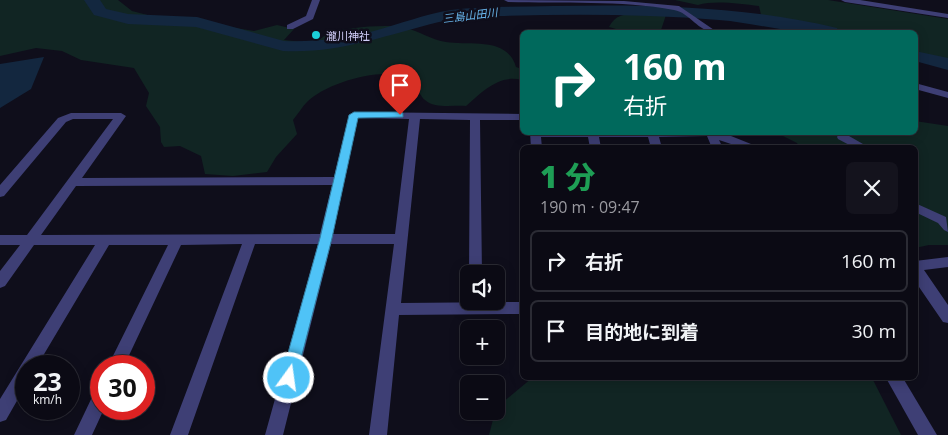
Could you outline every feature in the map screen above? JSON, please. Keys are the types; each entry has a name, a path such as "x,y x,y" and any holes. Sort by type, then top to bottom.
{"street":[{"path":"290,27 310,18 316,0"},
{"path":"508,0 646,4"},
{"path":"632,0 684,10 710,30"},
{"path":"845,0 948,16"},
{"path":"918,87 948,94"},
{"path":"274,435 326,238 354,115 520,117"},
{"path":"0,193 62,120 71,116 121,116 75,182 1,278"},
{"path":"378,435 415,116"},
{"path":"475,116 475,265"},
{"path":"717,135 747,145"},
{"path":"844,135 842,138 857,145"},
{"path":"75,182 339,181"},
{"path":"918,208 942,220 948,227"},
{"path":"0,240 401,239"},
{"path":"36,355 105,240"},
{"path":"121,355 177,240"},
{"path":"178,435 250,240"},
{"path":"918,265 948,262"},
{"path":"919,281 948,317"},
{"path":"393,309 460,306"},
{"path":"505,307 520,308"},
{"path":"895,380 928,435"},
{"path":"0,414 15,389"},
{"path":"83,435 90,420"}],"green space":[{"path":"0,0 118,0 132,11 163,19 182,19 254,31 277,25 294,29 284,40 301,42 319,40 326,33 344,29 378,26 411,29 441,41 486,44 496,47 511,57 516,67 520,68 520,80 506,80 491,85 466,106 444,106 429,103 422,97 412,81 394,74 368,76 340,83 316,95 305,104 293,120 297,134 276,157 267,172 233,176 205,174 201,156 180,146 164,147 161,142 160,127 146,106 149,93 134,68 81,60 62,51 36,48 0,56"},
{"path":"675,0 828,0 948,19 948,62 918,57 918,30 820,30 762,19 759,6 736,3 698,5"},
{"path":"628,14 666,15 661,30 619,30 609,27 614,20"},
{"path":"918,121 948,126 948,245 918,247 918,145 798,145 781,135 918,135"},
{"path":"530,380 873,380 901,435 489,435 493,420 505,420 505,400"}],"water":[{"path":"44,57 31,89 0,108 0,64"}],"waterway":[{"name":"三島山田川","path":"92,0 100,12 128,19 197,22 283,46 297,47 353,41 446,16 499,12 616,10 688,13 760,20 821,30"},
{"name":"三島山田川","path":"918,57 948,64"}],"place":[{"name":"瀧川神社","path":"316,35"}],"route":[{"path":"289,378 326,238 354,115 400,115"}]}
